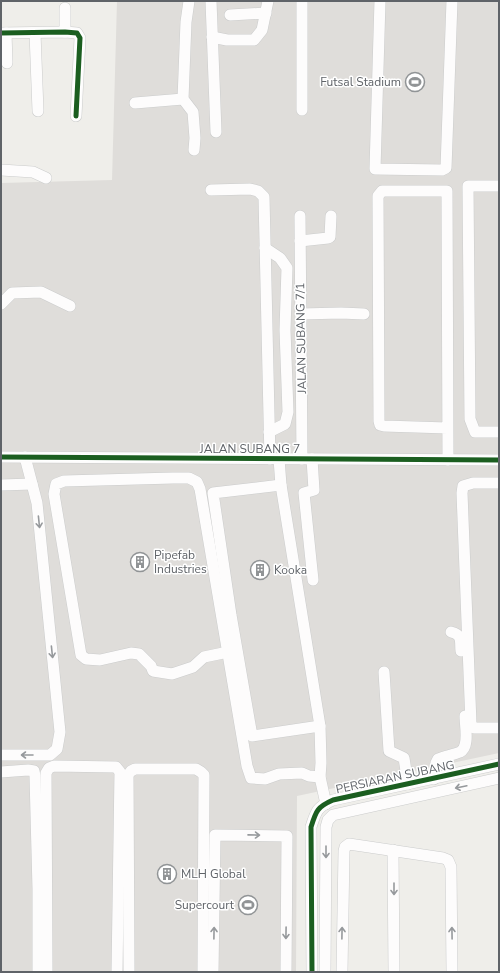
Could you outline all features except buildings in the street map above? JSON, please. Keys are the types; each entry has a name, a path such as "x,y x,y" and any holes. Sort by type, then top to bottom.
{"street":[{"path":"189,1 186,22 183,98 193,112 195,138 194,150"},
{"path":"211,1 216,132"},
{"path":"212,37 227,40 254,40 262,30 268,1"},
{"path":"302,1 302,110"},
{"path":"380,1 375,169 442,170 446,168 452,1"},
{"path":"65,8 65,32"},
{"path":"230,15 266,13"},
{"path":"7,63 3,33 77,33 80,38 76,116"},
{"path":"35,33 38,112"},
{"path":"135,102 183,98"},
{"path":"1,170 33,172 46,178"},
{"path":"499,186 468,186 470,419 475,432 499,432"},
{"path":"211,190 250,189 258,191 264,197 269,432 280,485 320,726 322,763 320,777 326,804"},
{"path":"447,428 380,425 378,196 382,191 447,191 448,460"},
{"name":"JALAN SUBANG 7/1","path":"300,216 301,314 307,459 314,490 304,493 313,580"},
{"path":"300,241 330,237 331,216"},
{"path":"265,248 280,258 287,268 285,330 288,412 285,424 269,432"},
{"path":"1,304 12,293 41,292 70,306"},
{"path":"301,314 364,314"},
{"name":"JALAN SUBANG 7","path":"1,457 499,460"},
{"path":"1,755 50,755 57,749 60,732 37,503 25,457"},
{"path":"228,652 204,657 193,667 172,674 153,671 151,666 139,654 131,653 100,660 86,659 81,655 54,494 56,484 64,481 173,478 189,478 197,482 200,490 228,652 247,766 251,778 265,779 279,774 302,773 309,776 320,777"},
{"path":"499,483 473,483 463,486 462,492 471,724 474,728 499,728"},
{"path":"1,485 32,484"},
{"path":"280,485 214,493 231,615 252,736 320,726"},
{"path":"434,779 438,759 460,752 466,744 460,638 457,634 452,632"},
{"path":"384,672 389,751 404,758 408,784"},
{"name":"PERSIARAN SUBANG","path":"312,972 312,827 315,812 333,800 499,764"},
{"path":"47,972 46,773 49,768 54,766 116,767 120,772 117,972"},
{"path":"129,972 128,775 134,769 196,769 204,775 203,972"},
{"path":"1,772 28,770 34,771 35,776 38,890 38,972"},
{"name":"PERSIARAN SUBANG","path":"325,972 326,827 328,820 333,815 499,778"},
{"path":"213,972 215,835 287,836 286,972"},
{"path":"342,972 344,851 348,844 446,859 450,864 452,972"},
{"path":"393,850 394,972"}],"shaded area":[{"path":"117,1 499,1 499,753 297,796 296,972 1,972 1,183 112,180"}],"cycle path":[{"path":"1,33 77,33 80,38 76,116"},
{"path":"1,457 499,460"},
{"path":"312,972 311,827 314,817 320,807 333,800 499,764"}],"place":[{"name":"Futsal Stadium","path":"415,82"},
{"name":"Pipefab Industries","path":"140,562"},
{"name":"Kooka","path":"260,570"},
{"name":"MLH Global","path":"167,874"},
{"name":"Supercourt","path":"248,905"}]}
